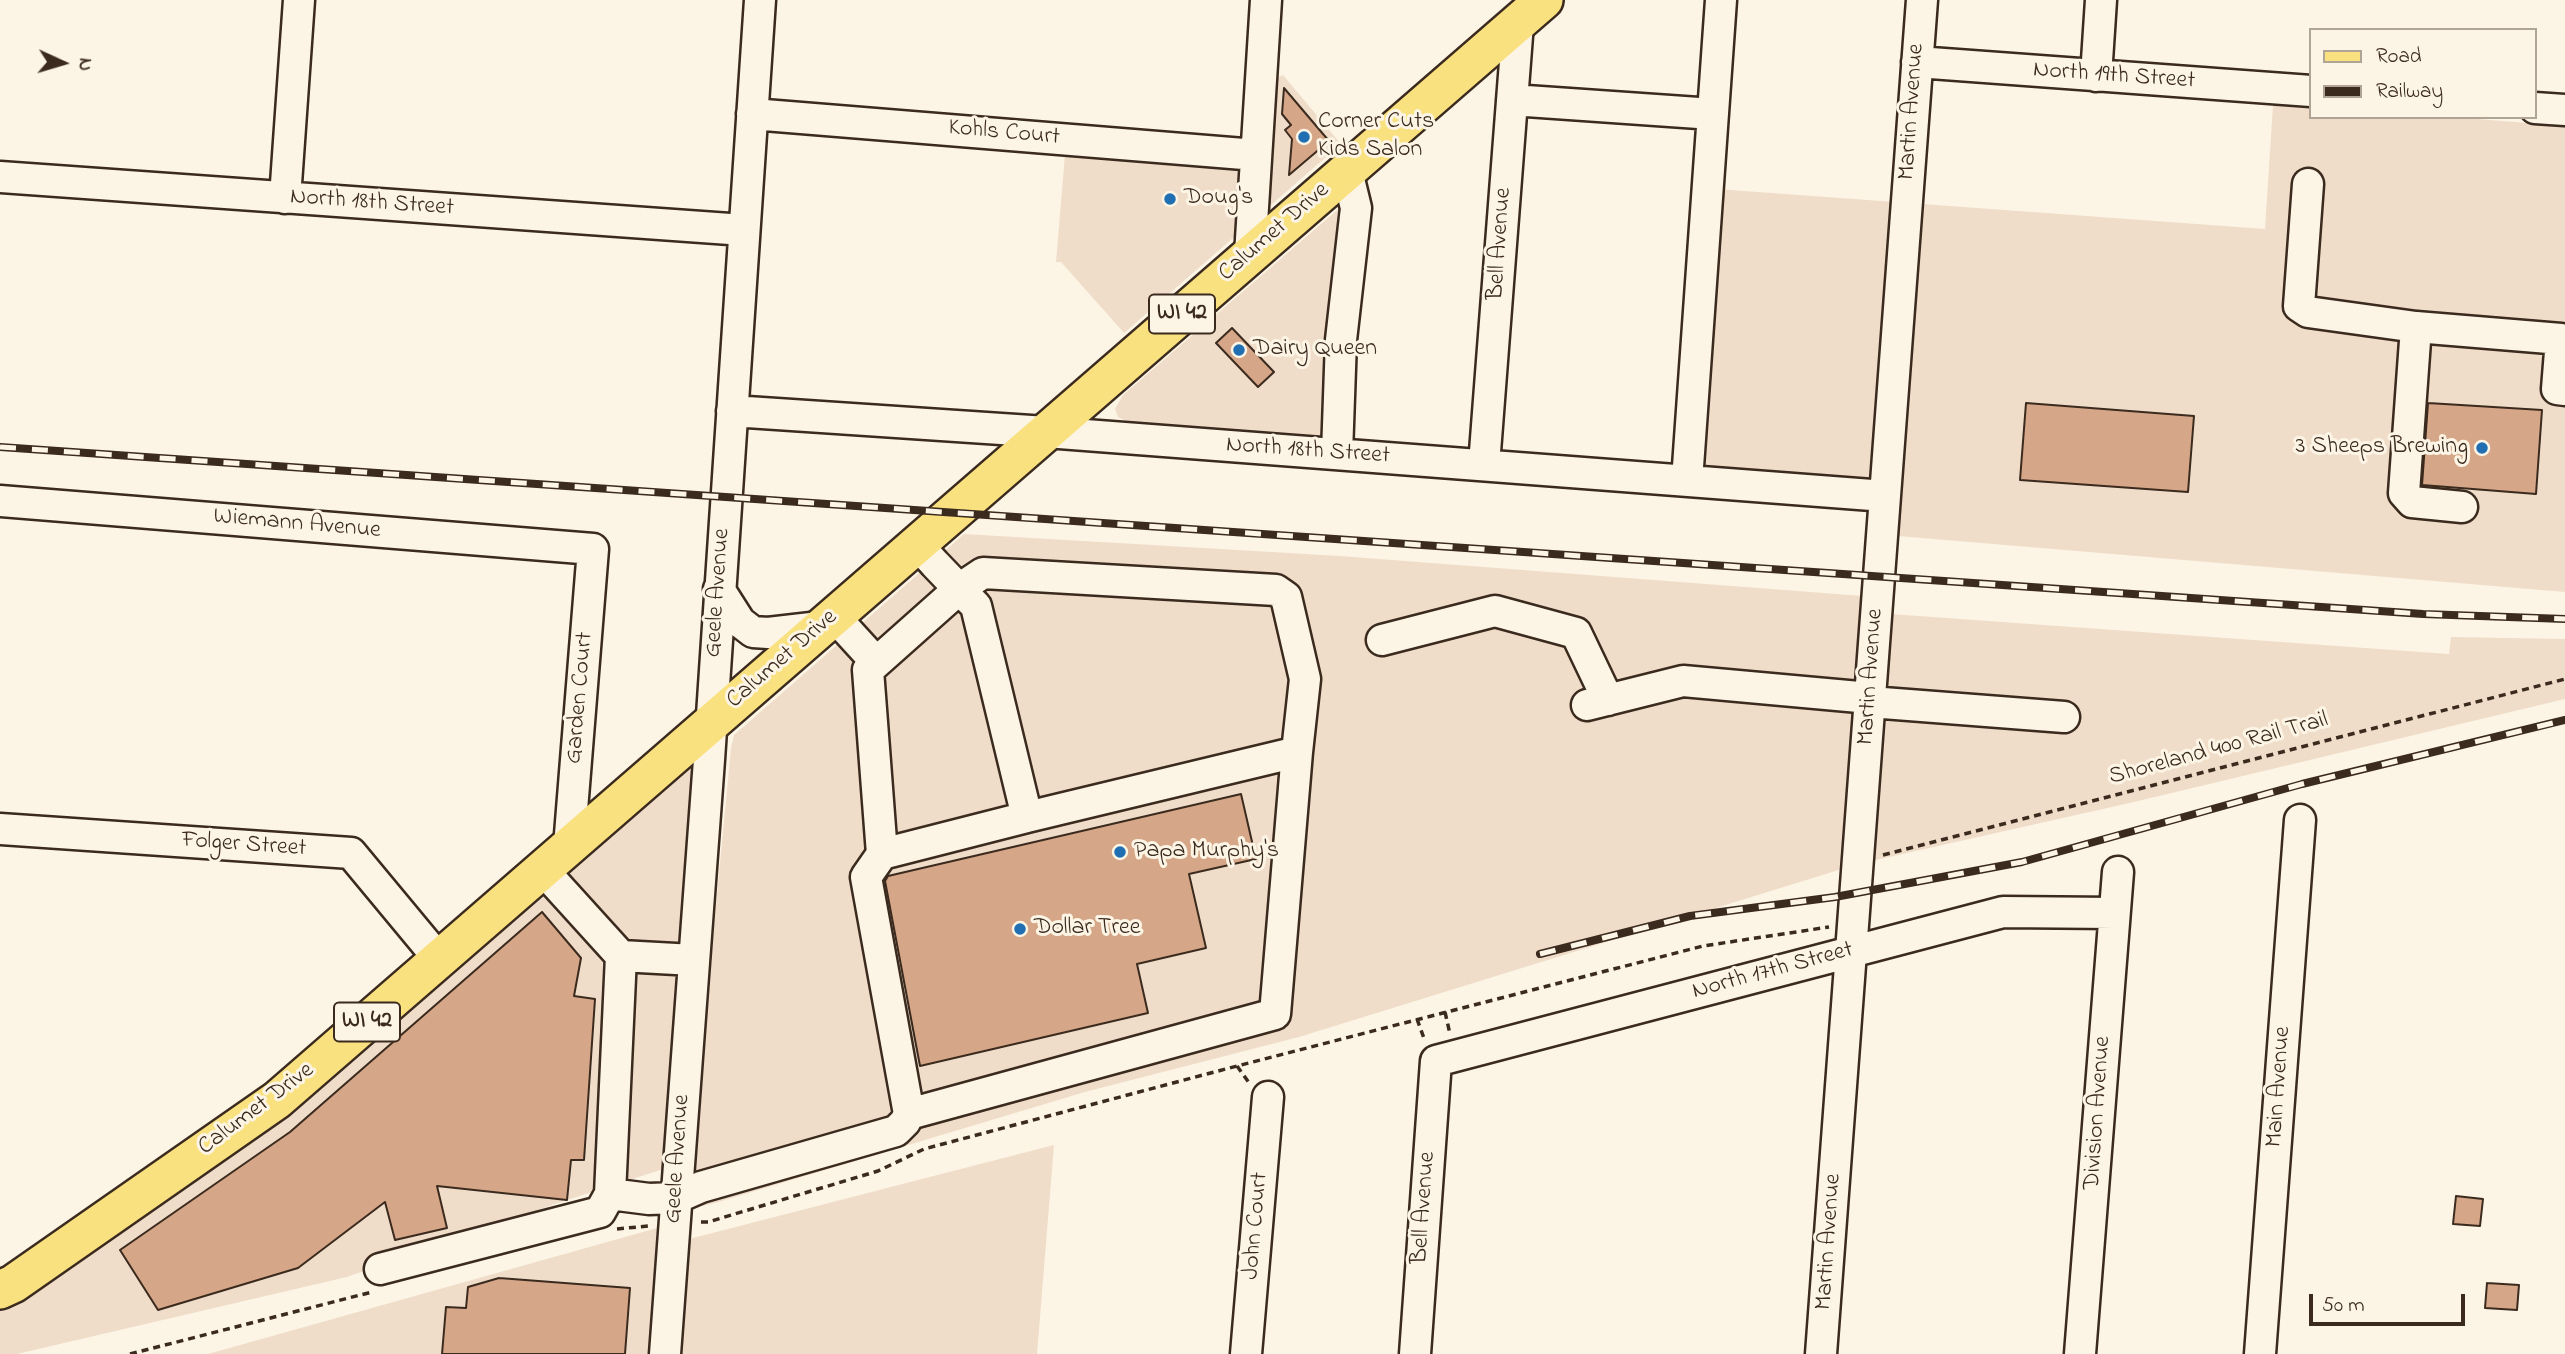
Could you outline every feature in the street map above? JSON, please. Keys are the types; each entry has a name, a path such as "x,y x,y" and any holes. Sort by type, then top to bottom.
{"main road":[{"name":"Calumet Drive","path":"0,1290 13,1284 277,1100 1531,11"}],"street":[{"path":"285,198 299,0"},
{"name":"Geele Avenue","path":"665,1354 760,0"},
{"path":"1250,255 1266,0"},
{"path":"1687,481 1721,0"},
{"name":"Martin Avenue","path":"1821,1354 1922,0"},
{"path":"2096,76 2101,0"},
{"name":"Bell Avenue","path":"1484,466 1512,100 1531,11"},
{"name":"North 19th Street","path":"1917,62 2310,91"},
{"path":"1512,100 1713,114"},
{"path":"2537,108 2565,110"},
{"name":"Kohls Court","path":"752,114 1256,155"},
{"path":"1337,454 1341,340 1356,208 1347,170"},
{"name":"North 18th Street","path":"0,177 744,230"},
{"path":"2308,184 2299,306 2308,312 2416,327 2561,339 2557,389 2565,390"},
{"path":"2416,327 2404,493 2412,502 2462,507"},
{"name":"North 18th Street","path":"732,411 1046,432 1885,496"},
{"name":"Wiemann Avenue","path":"0,501 593,548"},
{"path":"916,543 976,606 1027,817"},
{"name":"Garden Court","path":"556,858 593,548"},
{"path":"610,1194 649,1199 675,1210 701,1188 896,1131 909,1114 1275,1014 1305,679 1286,597 1282,592 983,572 959,589 875,662 867,673 882,854 866,877 909,1114"},
{"path":"719,589 740,622 753,632 768,633 826,621 875,662"},
{"path":"1382,640 1495,611 1576,633 1597,703 1683,681 2064,717"},
{"path":"882,854 1297,752"},
{"name":"Main Avenue","path":"2260,1354 2300,820"},
{"name":"Folger Street","path":"0,829 351,853 439,959"},
{"path":"377,1280 600,1212 610,1194 621,956 556,858"},
{"name":"Division Avenue","path":"2080,1354 2118,872"},
{"name":"North 17th Street","path":"1436,1061 2003,912 2114,914"},
{"path":"621,956 694,960"},
{"name":"Bell Avenue","path":"1415,1354 1436,1061"},
{"name":"John Court","path":"1247,1354 1268,1097"}],"path":[{"name":"Shoreland 400 Rail Trail","path":"1882,856 2565,679"},
{"path":"612,1230 675,1210 708,1222 878,1171 924,1149 1703,946 1835,926"},
{"path":"130,1354 377,1280"}],"shaded area":[{"path":"1283,75 1341,144 1124,333 1061,262 1056,262 1065,154 1270,170 1275,79"},
{"path":"2273,105 2310,107 2310,119 2477,119 2565,126 2565,592 1898,536 1902,485 1695,469 1717,189 2265,229"},
{"path":"1343,205 1331,442 1163,428 1128,422 1118,417 1115,409 1123,395"},
{"path":"964,534 1340,556 1863,596 1863,612 2449,654 2451,637 2565,639 2565,699 2134,802 1858,864 1299,1037 1085,1092 693,1208 714,926 734,735"},
{"path":"711,723 679,1164 347,1277 17,1354 0,1354 0,1290 277,1100"},
{"path":"1054,1145 1037,1354 681,1354 689,1239"},
{"path":"675,1223 665,1354 208,1354"}],"building":[{"path":"1284,88 1329,141 1289,175 1292,139 1285,130 1291,125 1282,114"},
{"path":"1232,328 1274,372 1258,387 1216,343"},
{"path":"2026,403 2194,416 2188,492 2020,480"},
{"name":"3 Sheeps Brewing","path":"2428,403 2542,410 2536,494 2422,485"},
{"path":"1241,794 1256,859 1189,874 1206,948 1137,964 1148,1013 920,1066 885,881 888,876"},
{"path":"542,912 581,958 574,996 595,999 584,1160 571,1160 567,1200 437,1186 447,1228 395,1240 385,1202 298,1268 158,1310 120,1250 290,1132"},
{"path":"2456,1196 2483,1199 2480,1226 2453,1224"},
{"path":"499,1278 630,1288 625,1354 442,1354 446,1307 466,1308 468,1287"},
{"path":"2487,1283 2519,1285 2517,1310 2485,1308"}],"railway":[{"path":"0,447 2423,614 2565,619"},
{"path":"1540,954 1690,916 1835,897 2022,862 2302,784 2565,720"}],"place":[{"name":"Corner Cuts Kids Salon","path":"1304,137"},
{"name":"Doug's","path":"1170,199"},
{"name":"Dairy Queen","path":"1239,350"},
{"name":"3 Sheeps Brewing","path":"2482,448"},
{"name":"Papa Murphy's","path":"1120,852"},
{"name":"Dollar Tree","path":"1020,929"}]}
